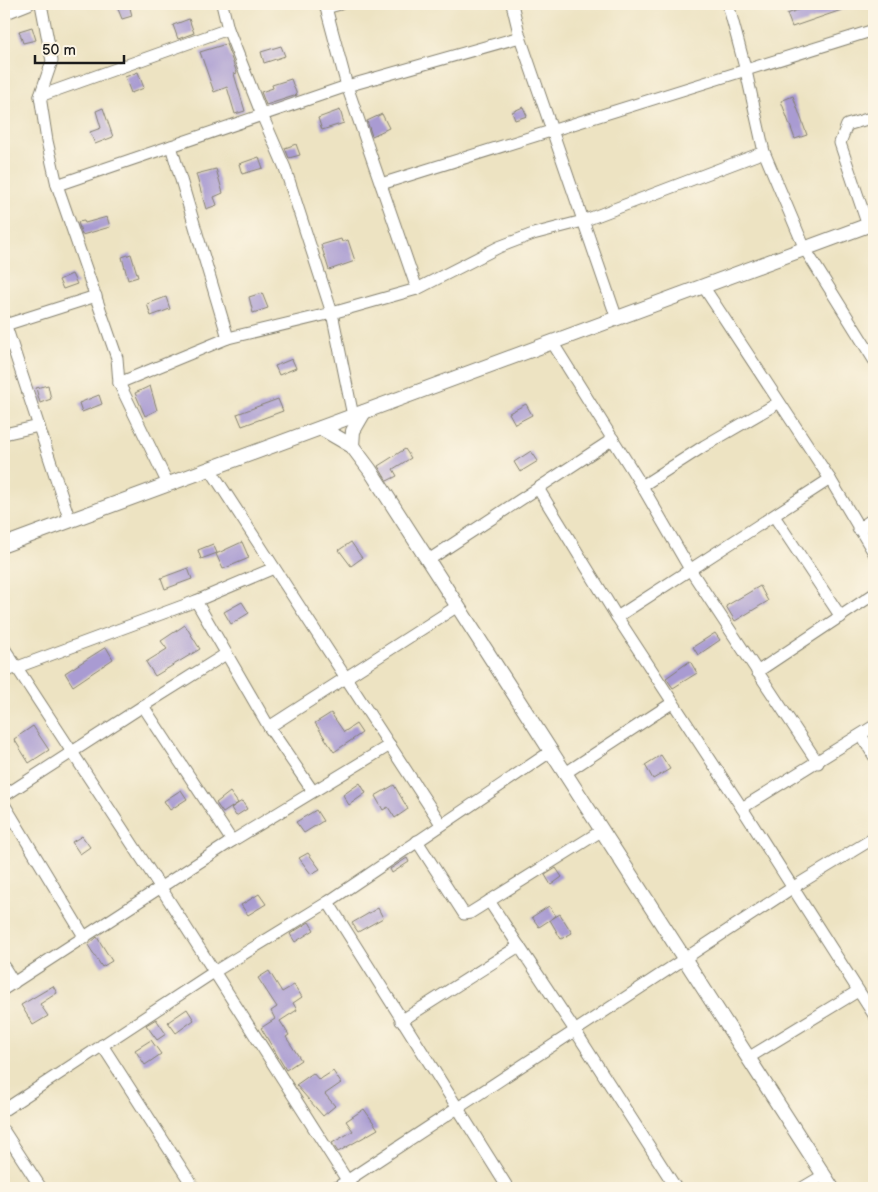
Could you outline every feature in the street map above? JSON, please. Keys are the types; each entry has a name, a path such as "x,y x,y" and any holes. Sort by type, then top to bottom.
{"street":[{"path":"4,14 29,4"},
{"path":"42,4 52,61 40,96 47,141 57,185 117,358 119,383 168,484"},
{"path":"222,4 228,29 262,115 286,168 332,313 359,414 352,431 352,446"},
{"path":"340,4 326,6 347,86 417,289"},
{"path":"512,4 520,37 617,318"},
{"path":"728,4 746,71 764,152 805,249 874,360"},
{"path":"40,96 228,29"},
{"path":"381,184 552,129 746,71 874,30"},
{"path":"57,185 347,86 520,37"},
{"path":"4,545 871,224 840,143 847,125 874,117"},
{"path":"171,146 228,338"},
{"path":"119,383 228,338 332,313 417,289 499,247 533,234 583,221 764,152"},
{"path":"703,286 778,404 830,480 874,553"},
{"path":"70,521 4,323 96,296"},
{"path":"552,342 614,439 691,571 818,763"},
{"path":"642,486 704,446 778,404"},
{"path":"4,434 38,426"},
{"path":"322,428 352,446 832,1188"},
{"path":"427,561 539,490 614,439"},
{"path":"210,469 441,824"},
{"path":"617,617 830,480"},
{"path":"539,490 617,617 874,1015"},
{"path":"774,516 841,617"},
{"path":"858,529 874,518"},
{"path":"4,672 196,601 274,568"},
{"path":"757,672 874,594"},
{"path":"196,601 268,726 312,790"},
{"path":"268,726 456,607"},
{"path":"4,648 162,888 350,1184"},
{"path":"4,796 226,654"},
{"path":"564,774 672,702"},
{"path":"142,706 232,841"},
{"path":"742,808 818,763 874,726"},
{"path":"861,735 874,756"},
{"path":"4,967 9,986 312,790 390,745"},
{"path":"4,1110 214,972 328,902 550,752"},
{"path":"4,804 85,938"},
{"path":"417,841 464,914 470,913 601,831"},
{"path":"336,1188 350,1184 456,1108 576,1032 792,888 874,838"},
{"path":"489,901 676,1188"},
{"path":"328,902 401,1021 508,1188"},
{"path":"401,1021 519,946"},
{"path":"748,1058 858,990"},
{"path":"102,1045 194,1188"},
{"path":"4,1132 41,1188"},
{"path":"802,1188 824,1175"}],"building":[{"path":"116,4 129,4 132,16 122,19"},
{"path":"814,4 856,5 792,27 787,14"},
{"path":"189,19 194,33 178,39 173,25"},
{"path":"32,27 36,40 23,43 19,31"},
{"path":"226,44 237,73 234,74 245,111 235,114 227,87 214,92 200,52"},
{"path":"281,46 285,56 264,63 261,52"},
{"path":"138,72 144,88 131,93 125,77"},
{"path":"291,79 297,95 266,105 261,92 273,88 272,85"},
{"path":"793,96 807,135 795,139 781,101"},
{"path":"523,107 527,116 515,120 512,112"},
{"path":"103,108 113,137 95,144 90,132 101,128 96,111"},
{"path":"340,110 344,123 322,130 318,118"},
{"path":"382,114 389,128 372,136 367,121"},
{"path":"296,144 300,155 289,158 285,148"},
{"path":"259,157 263,168 242,174 239,164"},
{"path":"216,169 223,193 214,197 217,205 206,209 196,174"},
{"path":"107,217 110,227 82,235 78,222 84,221 85,223"},
{"path":"341,239 342,242 348,240 355,261 329,270 321,245"},
{"path":"131,254 138,277 128,280 122,257"},
{"path":"72,274 77,284 63,289 59,280"},
{"path":"262,293 268,308 253,313 249,297"},
{"path":"166,297 170,309 151,316 147,304"},
{"path":"292,359 296,368 279,375 275,366"},
{"path":"48,385 51,399 40,403 36,388"},
{"path":"150,386 157,410 145,416 135,393"},
{"path":"99,395 102,404 82,412 79,403"},
{"path":"278,399 283,411 242,426 237,414"},
{"path":"526,404 532,415 515,424 509,413"},
{"path":"405,449 411,458 393,469 397,476 387,481 378,466"},
{"path":"531,451 538,461 520,472 514,462"},
{"path":"242,542 249,558 223,569 216,554"},
{"path":"351,542 362,558 351,566 339,550"},
{"path":"213,544 217,553 201,559 198,550"},
{"path":"188,568 192,579 165,589 161,578"},
{"path":"760,586 768,601 735,621 726,606"},
{"path":"242,602 249,613 231,624 224,612"},
{"path":"185,625 200,649 155,676 146,662 167,649 161,641"},
{"path":"715,633 720,640 698,655 693,647"},
{"path":"106,647 113,659 73,686 65,673"},
{"path":"690,661 697,673 673,688 666,678"},
{"path":"331,713 344,732 356,724 362,733 334,752 315,723"},
{"path":"33,726 49,750 29,763 14,739"},
{"path":"661,755 670,769 653,779 645,765"},
{"path":"360,783 366,793 349,805 343,795"},
{"path":"394,785 408,809 395,818 388,807 383,810 375,796"},
{"path":"181,790 187,799 170,810 164,801"},
{"path":"230,792 238,803 223,813 216,803"},
{"path":"242,801 247,809 236,816 231,808"},
{"path":"316,810 323,821 304,833 296,822"},
{"path":"82,836 90,847 80,854 72,842"},
{"path":"308,853 320,869 311,874 299,858"},
{"path":"407,858 409,862 392,873 390,869"},
{"path":"556,868 562,877 551,885 545,875"},
{"path":"259,894 266,904 248,915 241,905"},
{"path":"549,906 556,916 539,927 532,917"},
{"path":"378,908 383,918 358,932 352,923"},
{"path":"560,914 572,933 561,939 550,920"},
{"path":"309,922 314,930 295,942 290,934"},
{"path":"97,937 112,961 102,967 88,945"},
{"path":"269,971 282,992 294,985 302,997 293,1003 297,1010 280,1021 289,1035 286,1037 301,1060 286,1070 261,1028 275,1019 271,1011 277,1007 258,978"},
{"path":"53,986 57,993 40,1004 48,1016 33,1025 21,1005"},
{"path":"187,1009 194,1020 176,1033 168,1022"},
{"path":"156,1019 166,1034 157,1040 146,1025"},
{"path":"151,1040 161,1054 145,1065 135,1050"},
{"path":"333,1071 341,1083 325,1094 335,1106 323,1116 296,1085 313,1073 319,1080"},
{"path":"364,1109 378,1129 338,1152 332,1143 353,1131 346,1121"}]}
